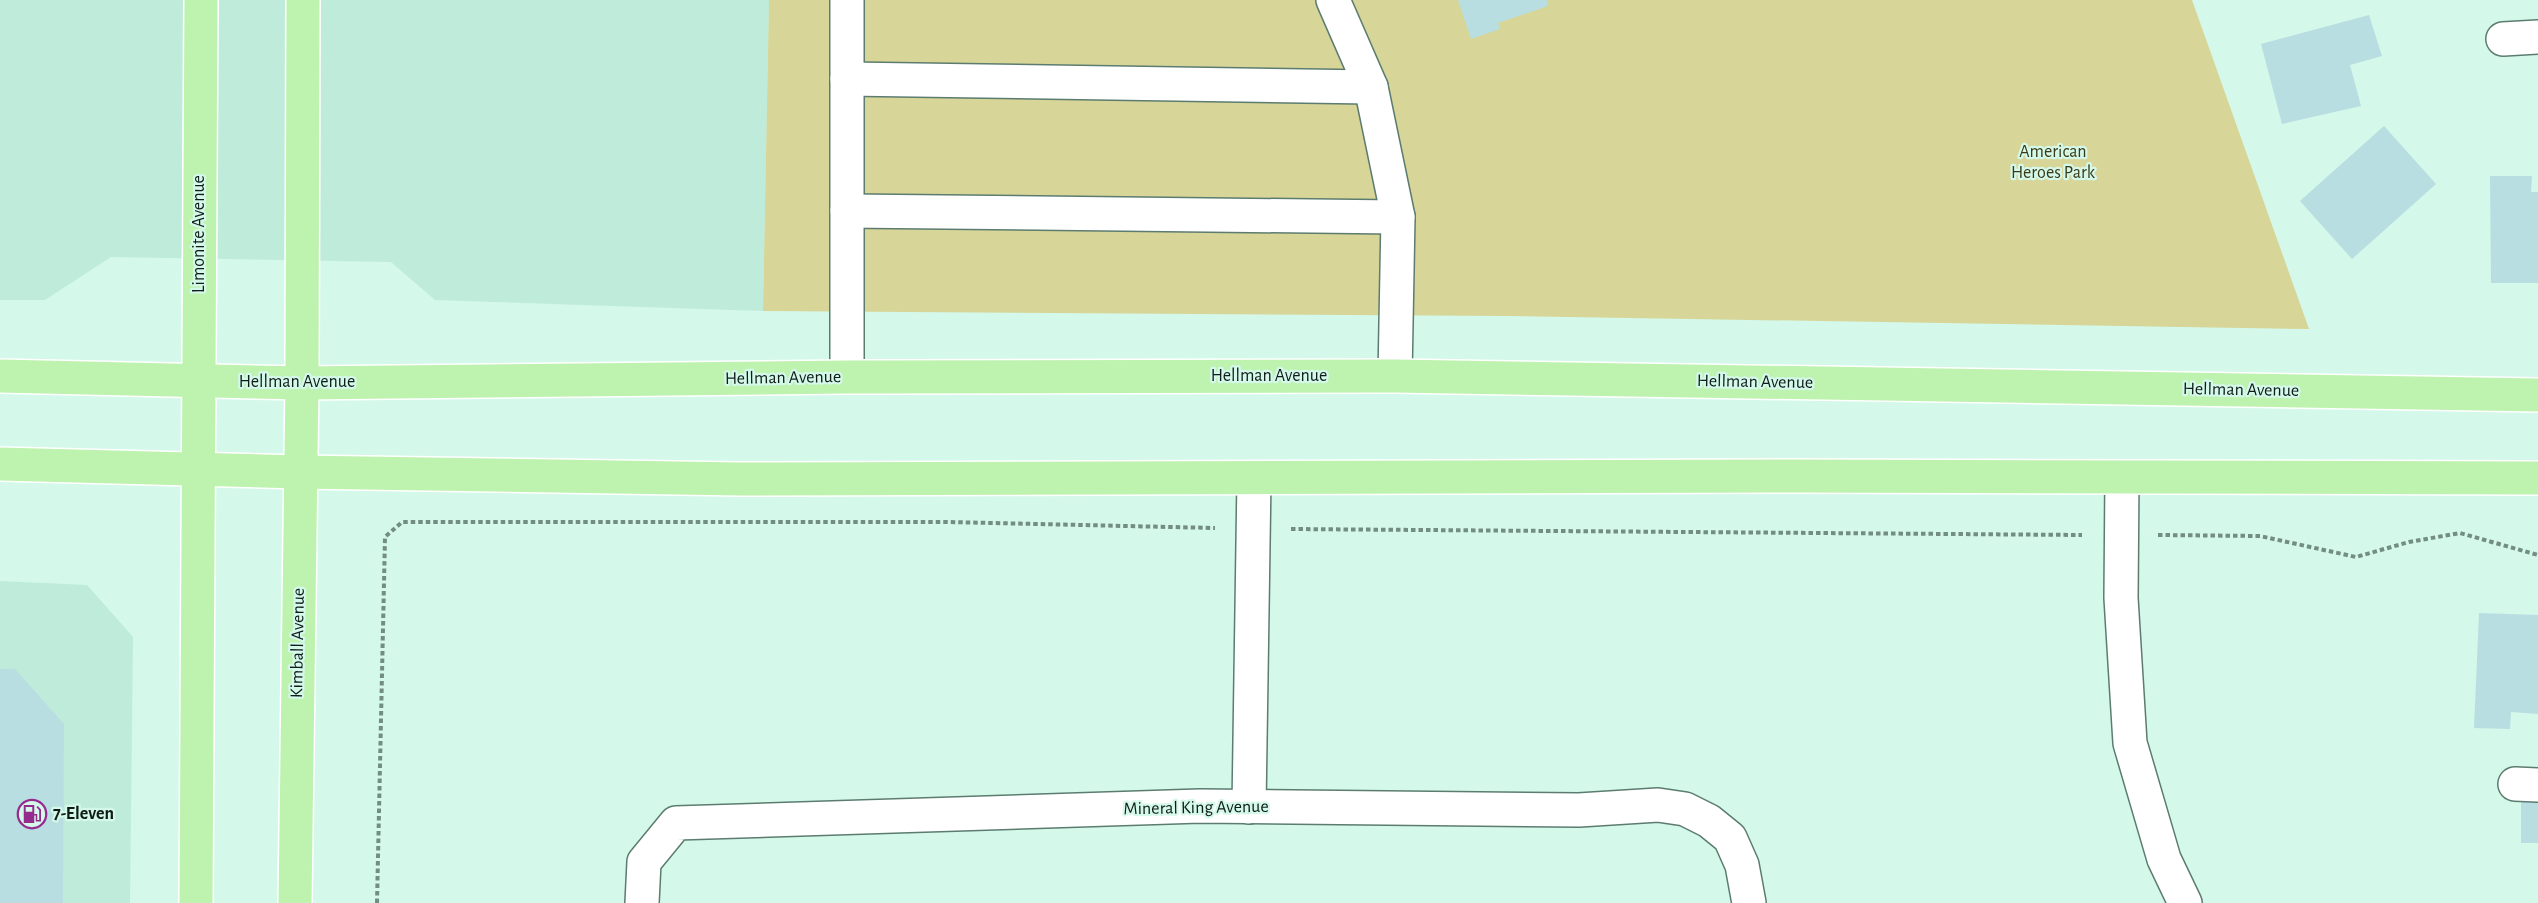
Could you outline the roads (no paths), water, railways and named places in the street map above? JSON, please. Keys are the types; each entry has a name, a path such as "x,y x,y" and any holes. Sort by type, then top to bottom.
{"main road":[{"name":"Limonite Avenue","path":"198,469 201,0"},
{"path":"302,383 303,0"},
{"name":"Hellman Avenue","path":"0,376 302,383 1395,376 2538,395"},
{"name":"Kimball Avenue","path":"295,903 302,383"},
{"path":"0,464 300,472 740,479 2538,478"},
{"path":"196,903 198,469"}],"street":[{"path":"846,0 847,378"},
{"path":"1333,0 1371,87 1398,217 1395,376"},
{"path":"2503,39 2538,37"},
{"path":"847,79 1371,87"},
{"path":"848,212 1398,217"},
{"path":"2122,477 2121,598 2130,743 2164,859 2185,903"},
{"path":"1249,807 1254,478"},
{"name":"Mineral King Avenue","path":"642,903 644,862 676,823 1188,807 1579,810 1658,805 1684,809 1708,821 1730,838 1742,865 1749,903"}],"place":[{"name":"7-Eleven","path":"32,814"}],"park label":[{"name":"American Heroes Park","path":"2053,162"}]}
